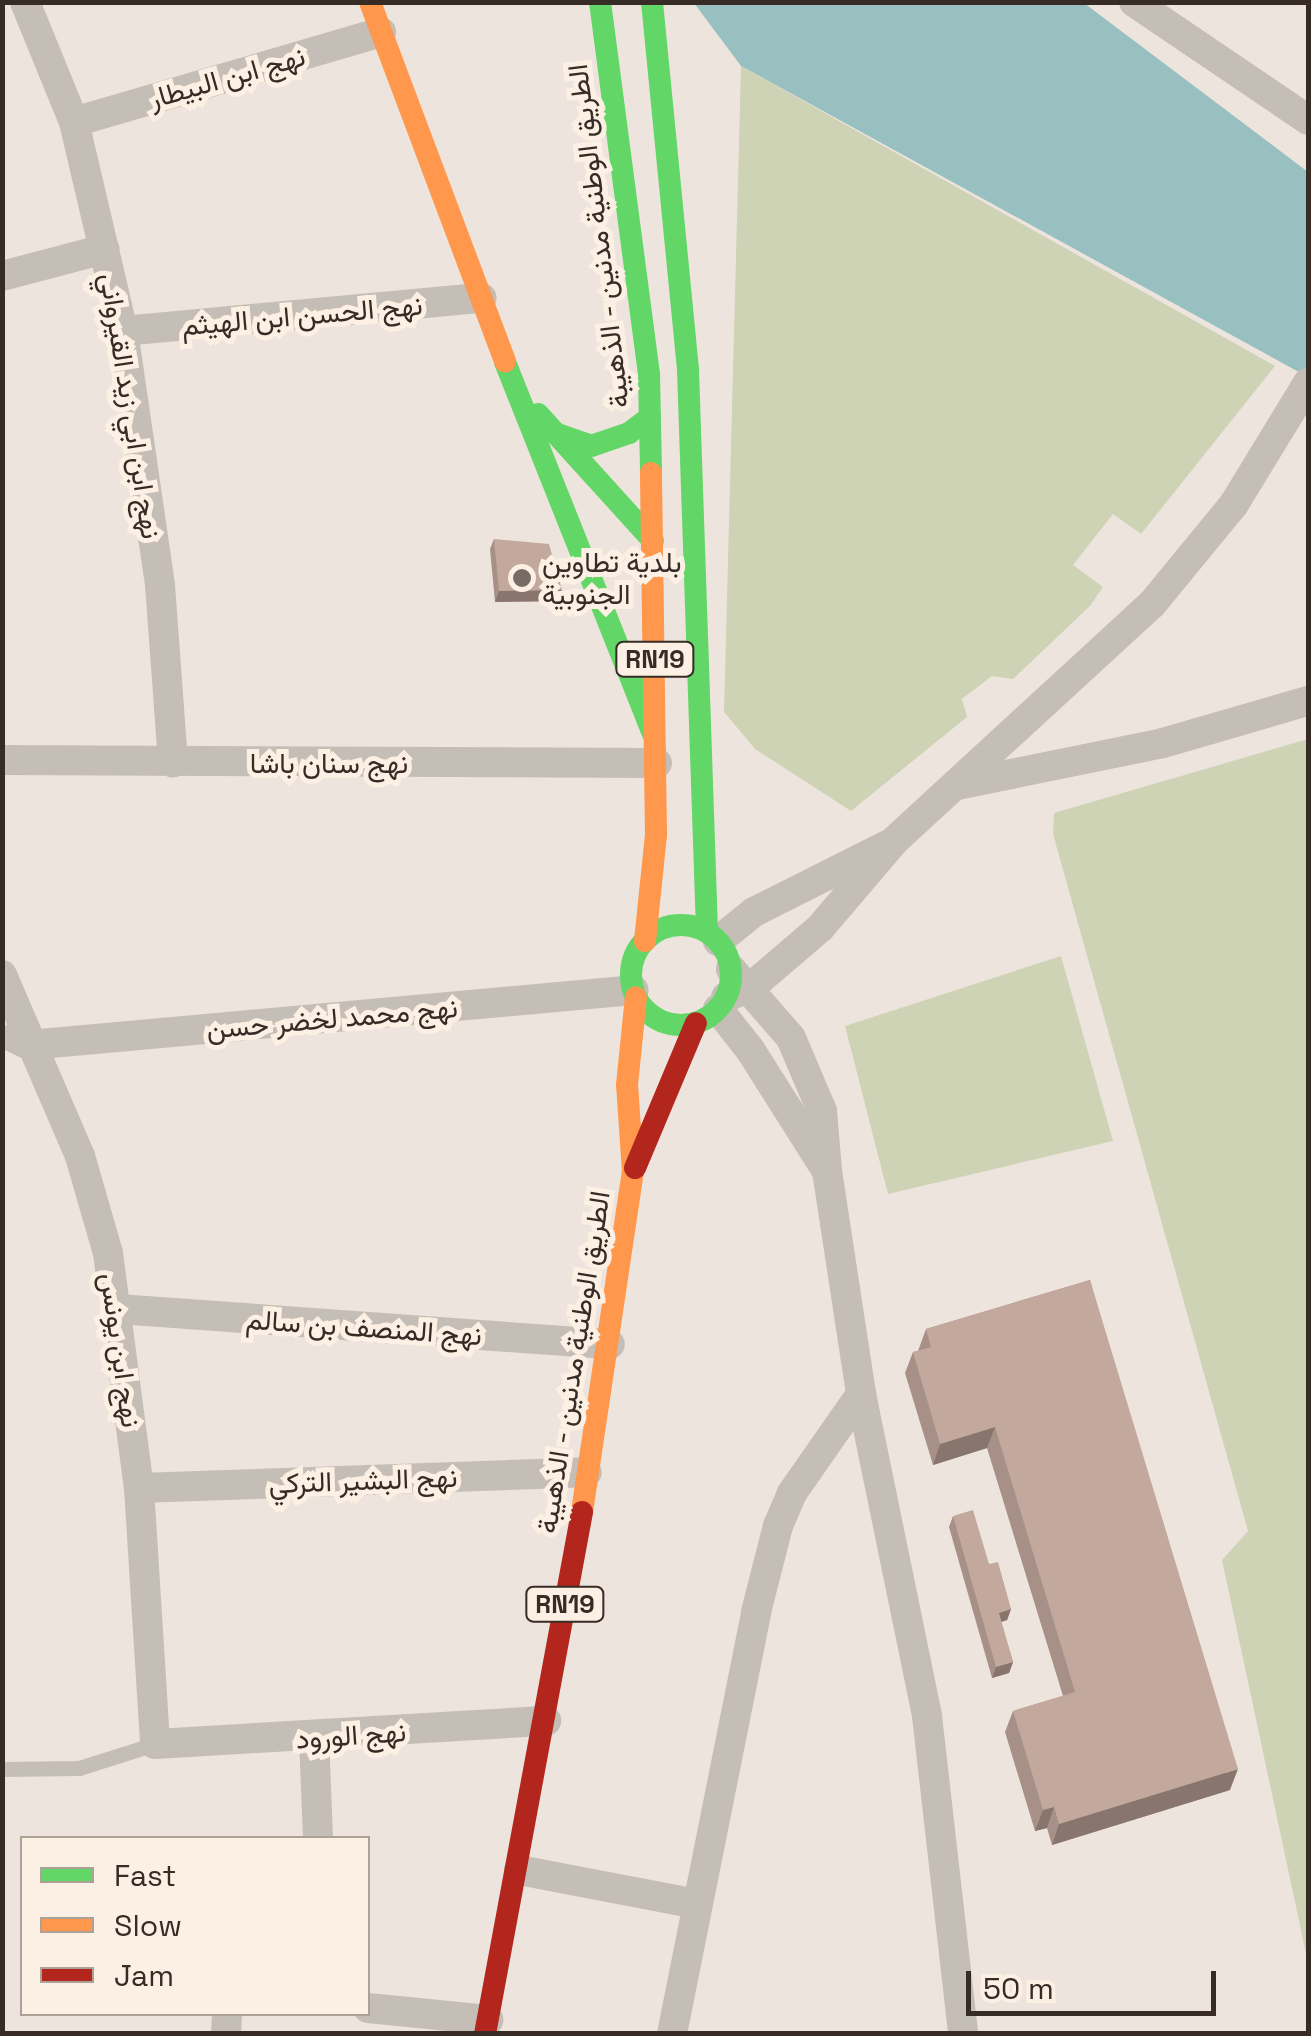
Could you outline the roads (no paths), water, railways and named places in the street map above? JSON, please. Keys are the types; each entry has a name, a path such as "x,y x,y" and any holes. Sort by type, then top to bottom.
{"main road":[{"path":"370,2 657,754"},
{"name":"الطريق الوطنية مدنين - الذهيبة","path":"600,2 649,375 657,754 656,834 645,942"},
{"name":"الطريق الوطنية مدنين - الذهيبة","path":"633,1172 721,980 690,544 688,370 652,2"},
{"path":"512,381 654,541 690,544"},
{"path":"557,434 591,446 629,433 650,417"},
{"path":"635,994 655,1018 668,1024 721,980 681,925 656,932 645,942"},
{"name":"RN19","path":"635,994 636,956 645,942"},
{"name":"الطريق الوطنية مدنين - الذهيبة","path":"486,2027 546,1722 610,1344 633,1172 627,1085 635,994"}],"street":[{"name":"نهج ابن ابي زيد القيرواني","path":"25,2 74,122 124,331 160,585 173,763"},
{"path":"1134,2 1308,120"},
{"name":"نهج ابن البيطار","path":"74,122 381,32"},
{"path":"2,276 104,249"},
{"name":"نهج الحسن ابن الهيثم","path":"124,331 481,298"},
{"path":"721,980 820,928 894,841 1152,604 1234,504 1306,388"},
{"path":"956,784 1164,743 1308,701"},
{"name":"نهج سنان باشا","path":"2,760 173,763 657,754"},
{"path":"894,841 754,912 721,980 751,1051 826,1171 861,1394 927,1716 963,2034"},
{"name":"نهج ابن يونس","path":"2,975 16,1038 80,1156 108,1253 139,1488 155,1744"},
{"name":"نهج محمد لخضر حسن","path":"16,1038 635,994"},
{"name":"نهج المنصف بن سالم","path":"118,1309 610,1344"},
{"path":"672,2034 756,1612 778,1526 792,1494 861,1394"},
{"name":"نهج البشير التركي","path":"139,1488 586,1472"},
{"name":"نهج الورود","path":"155,1744 546,1722"},
{"path":"314,1738 318,1836"},
{"path":"519,1870 697,1904"},
{"path":"370,2008 486,2027"}],"lane":[{"path":"2,1768 79,1768 155,1744"}],"water":[{"path":"694,3 1084,3 1308,172 1308,377 741,66"}],"place":[{"name":"بلدية تطاوين الجنوبية","path":"522,578"}]}
